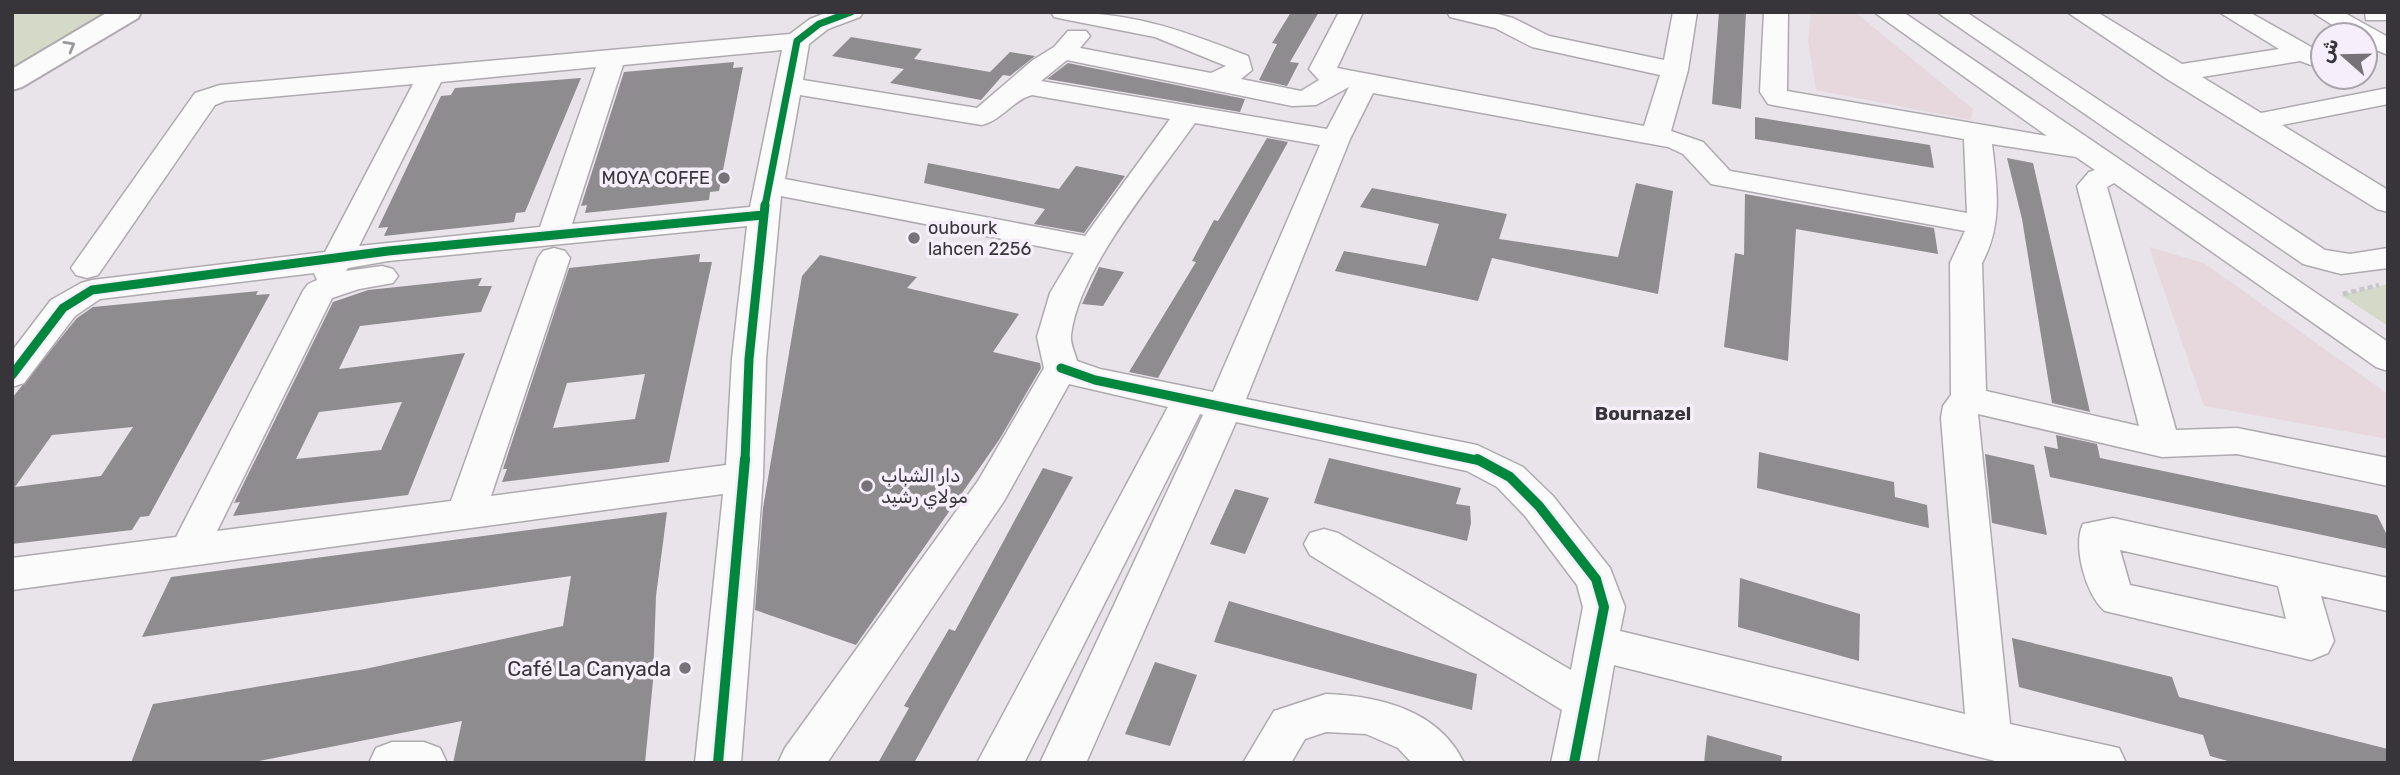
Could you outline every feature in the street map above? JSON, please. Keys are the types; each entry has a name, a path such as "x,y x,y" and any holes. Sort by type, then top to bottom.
{"highway":[{"path":"12,81 128,12"}],"street":[{"path":"87,268 205,99 220,93 612,59 799,29 851,12"},
{"path":"1063,12 1161,31 1239,61 1239,70 1214,80"},
{"path":"1351,12 1322,69 1353,80 1655,136 1693,148 1721,178 1981,225"},
{"path":"1459,12 1490,18 1542,42 1675,70"},
{"path":"1655,136 1675,70 1685,12"},
{"path":"1776,12 1773,92 1777,98 2083,151"},
{"path":"1885,12 2388,359"},
{"path":"1949,12 2314,257 2331,265 2346,266 2388,258"},
{"path":"2079,12 2388,203"},
{"path":"2231,12 2309,56"},
{"path":"2324,12 2388,47"},
{"path":"787,85 974,117 987,114 1020,90 1048,58 1063,52 1091,19"},
{"path":"718,763 744,477 749,359 765,210 799,29"},
{"path":"1063,52 1214,80 1292,98 1306,99 1353,80"},
{"path":"2176,72 2309,58"},
{"path":"466,512 612,59"},
{"path":"189,549 431,75"},
{"path":"1000,763 1207,404 1336,139 1353,80"},
{"path":"1020,90 1031,88 1336,139"},
{"path":"2256,122 2385,97"},
{"path":"801,763 991,491 1061,368 1055,337 1060,308 1093,247 1187,115"},
{"path":"1969,401 1966,263 1975,250 1981,225 1985,221 1977,132"},
{"path":"2349,179 2388,172"},
{"path":"2116,173 2099,178 2092,186 2162,444"},
{"path":"319,291 355,279 765,210 1093,247"},
{"path":"12,375 63,307 92,290 336,260 388,251 553,246"},
{"path":"1061,368 1095,380 1477,459 1510,477 1539,506 1596,579 1604,607 1574,763"},
{"path":"1989,740 1959,418 1961,406 1969,401 2162,444 2237,441 2388,472"},
{"path":"1063,763 1207,404"},
{"path":"12,574 744,477"},
{"path":"2295,575 2313,641 2311,642 2119,599 2109,592 2097,536 2113,533 2388,595"},
{"path":"1324,544 1584,700"},
{"path":"1598,643 1989,740 2103,763"},
{"path":"1266,763 1290,725 1326,713 1368,715 1414,734 1441,763"},
{"path":"392,763 424,763"}],"path":[{"path":"2352,292 2387,284"}],"shaded area":[{"path":"1811,12 1855,12 1973,109 1971,120 1816,90 1808,41"},
{"path":"2149,247 2204,263 2388,394 2388,439 2204,406"}],"green space":[{"path":"12,12 109,12 12,72"},
{"path":"2388,284 2388,326 2341,295"}],"building":[{"path":"1291,12 1319,12 1290,62 1299,63 1287,86 1259,80 1277,44 1272,43"},
{"path":"1719,12 1746,12 1741,109 1712,104"},
{"path":"851,37 922,49 914,59 990,72 1010,52 1035,56 1010,76 1003,75 981,100 890,83 904,69 832,56"},
{"path":"734,62 733,68 743,67 719,191 710,192 709,200 585,213 587,205 581,206 624,72"},
{"path":"1068,63 1245,99 1240,112 1047,79"},
{"path":"581,78 525,212 516,213 514,222 384,236 388,227 378,228 441,96 451,95 455,88"},
{"path":"1755,117 1930,145 1934,168 1755,139"},
{"path":"1267,138 1288,142 1158,378 1129,372 1196,262 1192,261 1214,220 1218,221"},
{"path":"2007,158 2033,163 2090,412 2052,403 2022,219"},
{"path":"928,163 1059,189 1076,166 1125,176 1084,233 1034,224 1045,209 924,183"},
{"path":"1636,183 1673,191 1658,294 1492,258 1478,301 1335,271 1344,251 1426,266 1439,224 1360,207 1372,188 1507,214 1499,239 1618,257"},
{"path":"1745,194 1934,228 1938,254 1796,229 1788,361 1724,347 1735,253 1744,255"},
{"path":"700,254 699,262 712,262 669,462 502,482 507,469 503,469 569,268","holes":["645,374 635,419 553,428 567,383"]},
{"name":"دار الشباب مولاي رشيد","path":"820,255 917,277 907,288 1019,314 993,352 1040,363 1041,368 999,440 856,645 755,610 763,508 802,276"},
{"path":"1099,267 1124,272 1103,306 1082,304"},
{"path":"482,278 478,286 492,286 481,312 360,326 339,369 465,353 408,495 233,516 240,502 234,503 333,302 368,290","holes":["402,402 381,450 296,459 319,412"]},
{"path":"258,291 256,295 270,294 149,516 140,517 132,530 12,544 12,398 77,318 93,307","holes":["133,427 101,476 15,487 52,435"]},
{"path":"2056,435 2097,444 2100,458 2377,515 2388,537 2388,549 2050,477 2044,446 2058,449"},
{"path":"1759,452 1894,482 1895,497 1927,505 1929,528 1757,488"},
{"path":"1985,454 2034,465 2047,535 1992,523"},
{"path":"1329,458 1461,488 1456,504 1470,506 1471,523 1467,541 1314,503"},
{"path":"1043,468 1073,477 914,763 878,763 909,708 904,706 949,629 955,631"},
{"path":"1235,489 1269,498 1245,554 1210,544"},
{"path":"667,512 656,596 653,681 645,763 453,763 462,721 249,763 131,763 153,704 365,669 563,626 571,576 142,637 171,577"},
{"path":"1740,578 1860,614 1859,661 1738,627"},
{"path":"1229,601 1477,674 1472,710 1214,642"},
{"path":"2012,638 2172,677 2179,697 2388,749 2388,763 2235,763 2210,756 2203,735 2019,687"},
{"path":"1155,662 1197,675 1170,746 1125,734"},
{"path":"1707,735 1782,756 1781,763 1704,763"}],"cycle path":[{"path":"718,763 744,477 749,359 763,215 797,41 819,24 851,12"},
{"path":"12,375 63,308 92,290 336,260 388,251 763,215"},
{"path":"1061,368 1095,380 1477,459 1510,477 1539,506 1596,579 1604,607 1574,763"}],"place":[{"name":"MOYA COFFE","path":"724,178"},
{"name":"oubourk lahcen 2256","path":"914,238"},
{"name":"دار الشباب مولاي رشيد","path":"867,486"},
{"name":"Café La Canyada","path":"685,668"}],"district":[{"name":"Bournazel","path":"1643,413"}]}
